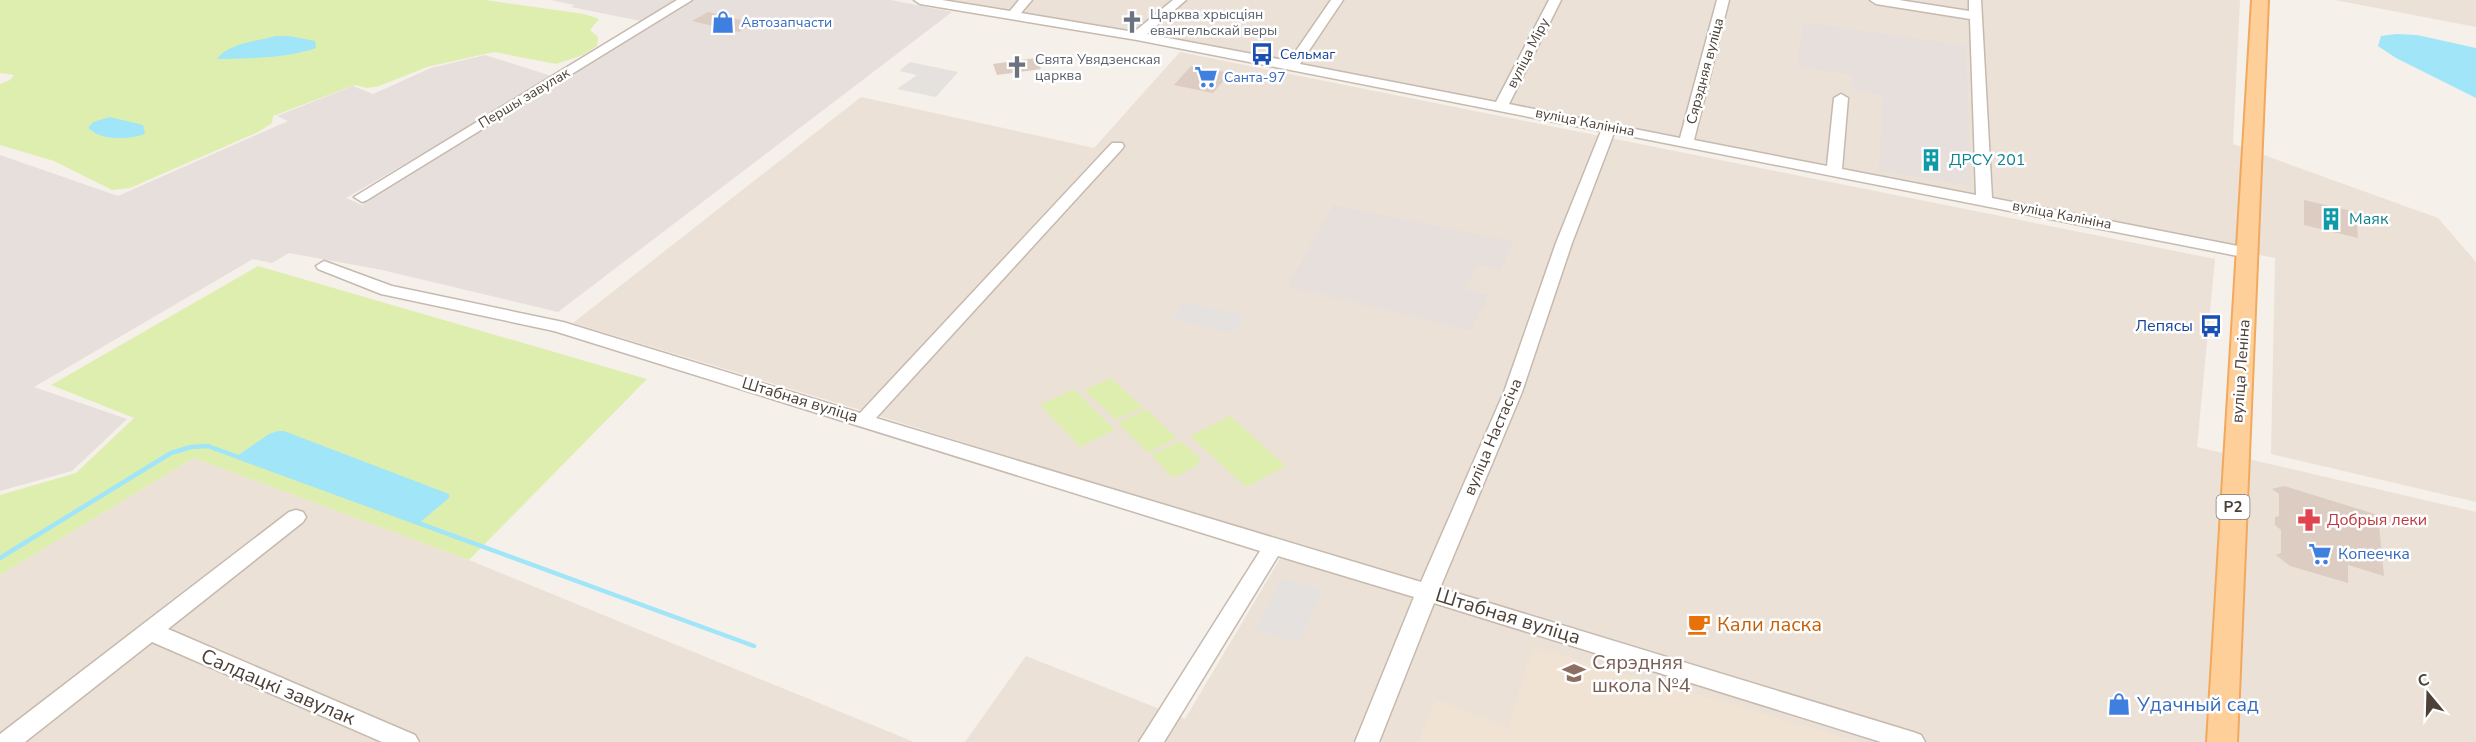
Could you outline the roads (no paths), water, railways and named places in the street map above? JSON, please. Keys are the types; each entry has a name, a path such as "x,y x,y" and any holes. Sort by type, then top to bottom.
{"main road":[{"name":"вуліца Леніна","path":"2223,742 2235,464 2260,0"}],"street":[{"name":"Першы завулак","path":"363,197 686,0"},
{"name":"вуліца Калініна","path":"920,0 1137,36 2192,240"},
{"path":"1012,16 1026,0"},
{"path":"1137,36 1180,0"},
{"path":"1292,66 1337,0"},
{"name":"вуліца Міру","path":"1501,106 1555,0"},
{"name":"Сярэдняя вуліца","path":"1686,142 1724,0"},
{"path":"1876,0 1975,16"},
{"path":"1975,0 1984,200"},
{"path":"1834,171 1841,98"},
{"name":"вуліца Настасіча","path":"1367,742 1427,591 1513,393 1564,243 1609,127"},
{"path":"864,420 1117,146"},
{"path":"2192,240 2228,243 2246,236 2249,231"},
{"path":"2192,240 2226,252 2247,263"},
{"name":"Штабная вуліца","path":"324,266 387,290 556,326 1273,548 1427,591 1913,742"},
{"path":"7,742 296,517"},
{"path":"1151,742 1273,548"},
{"name":"Салдацкі завулак","path":"150,631 407,742"}],"water":[{"path":"2417,35 2476,48 2476,98 2396,58 2378,46 2381,36"},
{"path":"276,36 315,41 316,48 279,56 217,59 228,49"},
{"path":"110,117 143,125 145,134 115,138 100,135 88,128 93,122"},
{"path":"284,431 449,494 449,498 419,523 237,456 269,434"}],"waterway":[{"path":"0,558 171,453 191,447 208,446 754,646"}],"place":[{"name":"Автозапчасти","path":"723,22"},
{"name":"Царква хрысціян евангельскай веры","path":"1132,22"},
{"name":"Сельмаг","path":"1262,54"},
{"name":"Свята Увядзенская царква","path":"1017,67"},
{"name":"Санта-97","path":"1206,77"},
{"name":"ДРСУ 201","path":"1931,160"},
{"name":"Маяк","path":"2331,219"},
{"name":"Лепясы","path":"2211,326"},
{"name":"Добрыя леки","path":"2309,520"},
{"name":"Копеечка","path":"2320,554"},
{"name":"Кали ласка","path":"1699,624"},
{"name":"Сярэдняя школа №4","path":"1574,673"},
{"name":"Удачный сад","path":"2119,704"}]}
